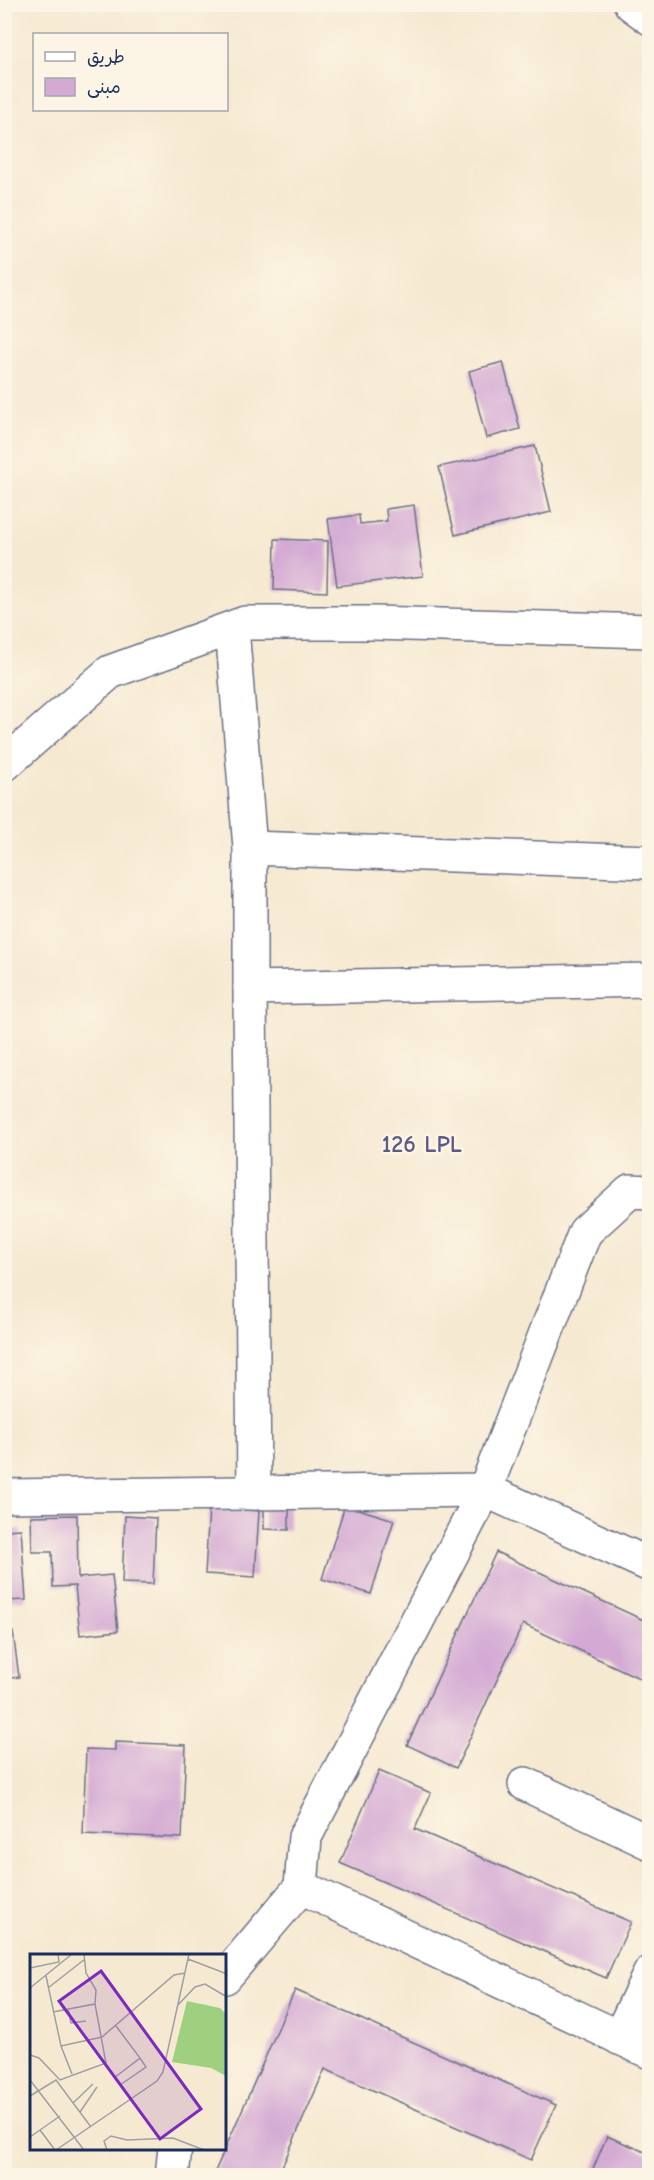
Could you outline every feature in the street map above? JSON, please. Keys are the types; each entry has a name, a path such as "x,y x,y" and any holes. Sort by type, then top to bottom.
{"street":[{"path":"631,4 650,18"},
{"path":"4,765 110,672 245,623 374,623 650,631"},
{"path":"232,628 250,848 254,1493"},
{"path":"250,848 650,862"},
{"path":"250,988 650,980"},
{"path":"226,1976 301,1887 305,1837 486,1490 585,1232 630,1191 650,1192"},
{"path":"4,1496 486,1490 650,1565"},
{"path":"525,1784 650,1843"},
{"path":"301,1887 650,2052"},
{"path":"619,2038 650,1973"},
{"path":"172,2175 175,2150"}],"shaded area":[{"path":"173,2167 172,2175 59,2175"}],"building":[{"path":"503,362 520,429 486,438 469,371"},
{"path":"535,446 551,512 455,535 439,467"},
{"path":"414,505 423,576 337,586 328,519 359,515 360,524 387,521 386,509"},
{"path":"275,539 328,541 327,592 274,590"},
{"path":"264,1502 289,1502 289,1530 264,1529"},
{"path":"345,1505 394,1520 371,1594 322,1579"},
{"path":"209,1508 259,1511 255,1577 205,1574"},
{"path":"77,1515 78,1578 112,1575 118,1631 80,1635 75,1586 53,1587 52,1552 32,1552 31,1516"},
{"path":"125,1516 156,1518 153,1584 122,1583"},
{"path":"21,1529 26,1600 4,1601 4,1530"},
{"path":"496,1552 650,1623 650,1683 523,1624 456,1768 407,1745"},
{"path":"13,1632 19,1677 4,1679 4,1633"},
{"path":"115,1742 186,1745 182,1838 83,1834 86,1749 115,1750"},
{"path":"379,1771 431,1793 415,1829 631,1922 606,1978 340,1863"},
{"path":"295,1990 556,2105 531,2160 325,2069 278,2176 213,2176"},
{"path":"607,2136 650,2154 650,2176 590,2176"}],"district":[{"name":"126 LPL","path":"422,1144"}]}
